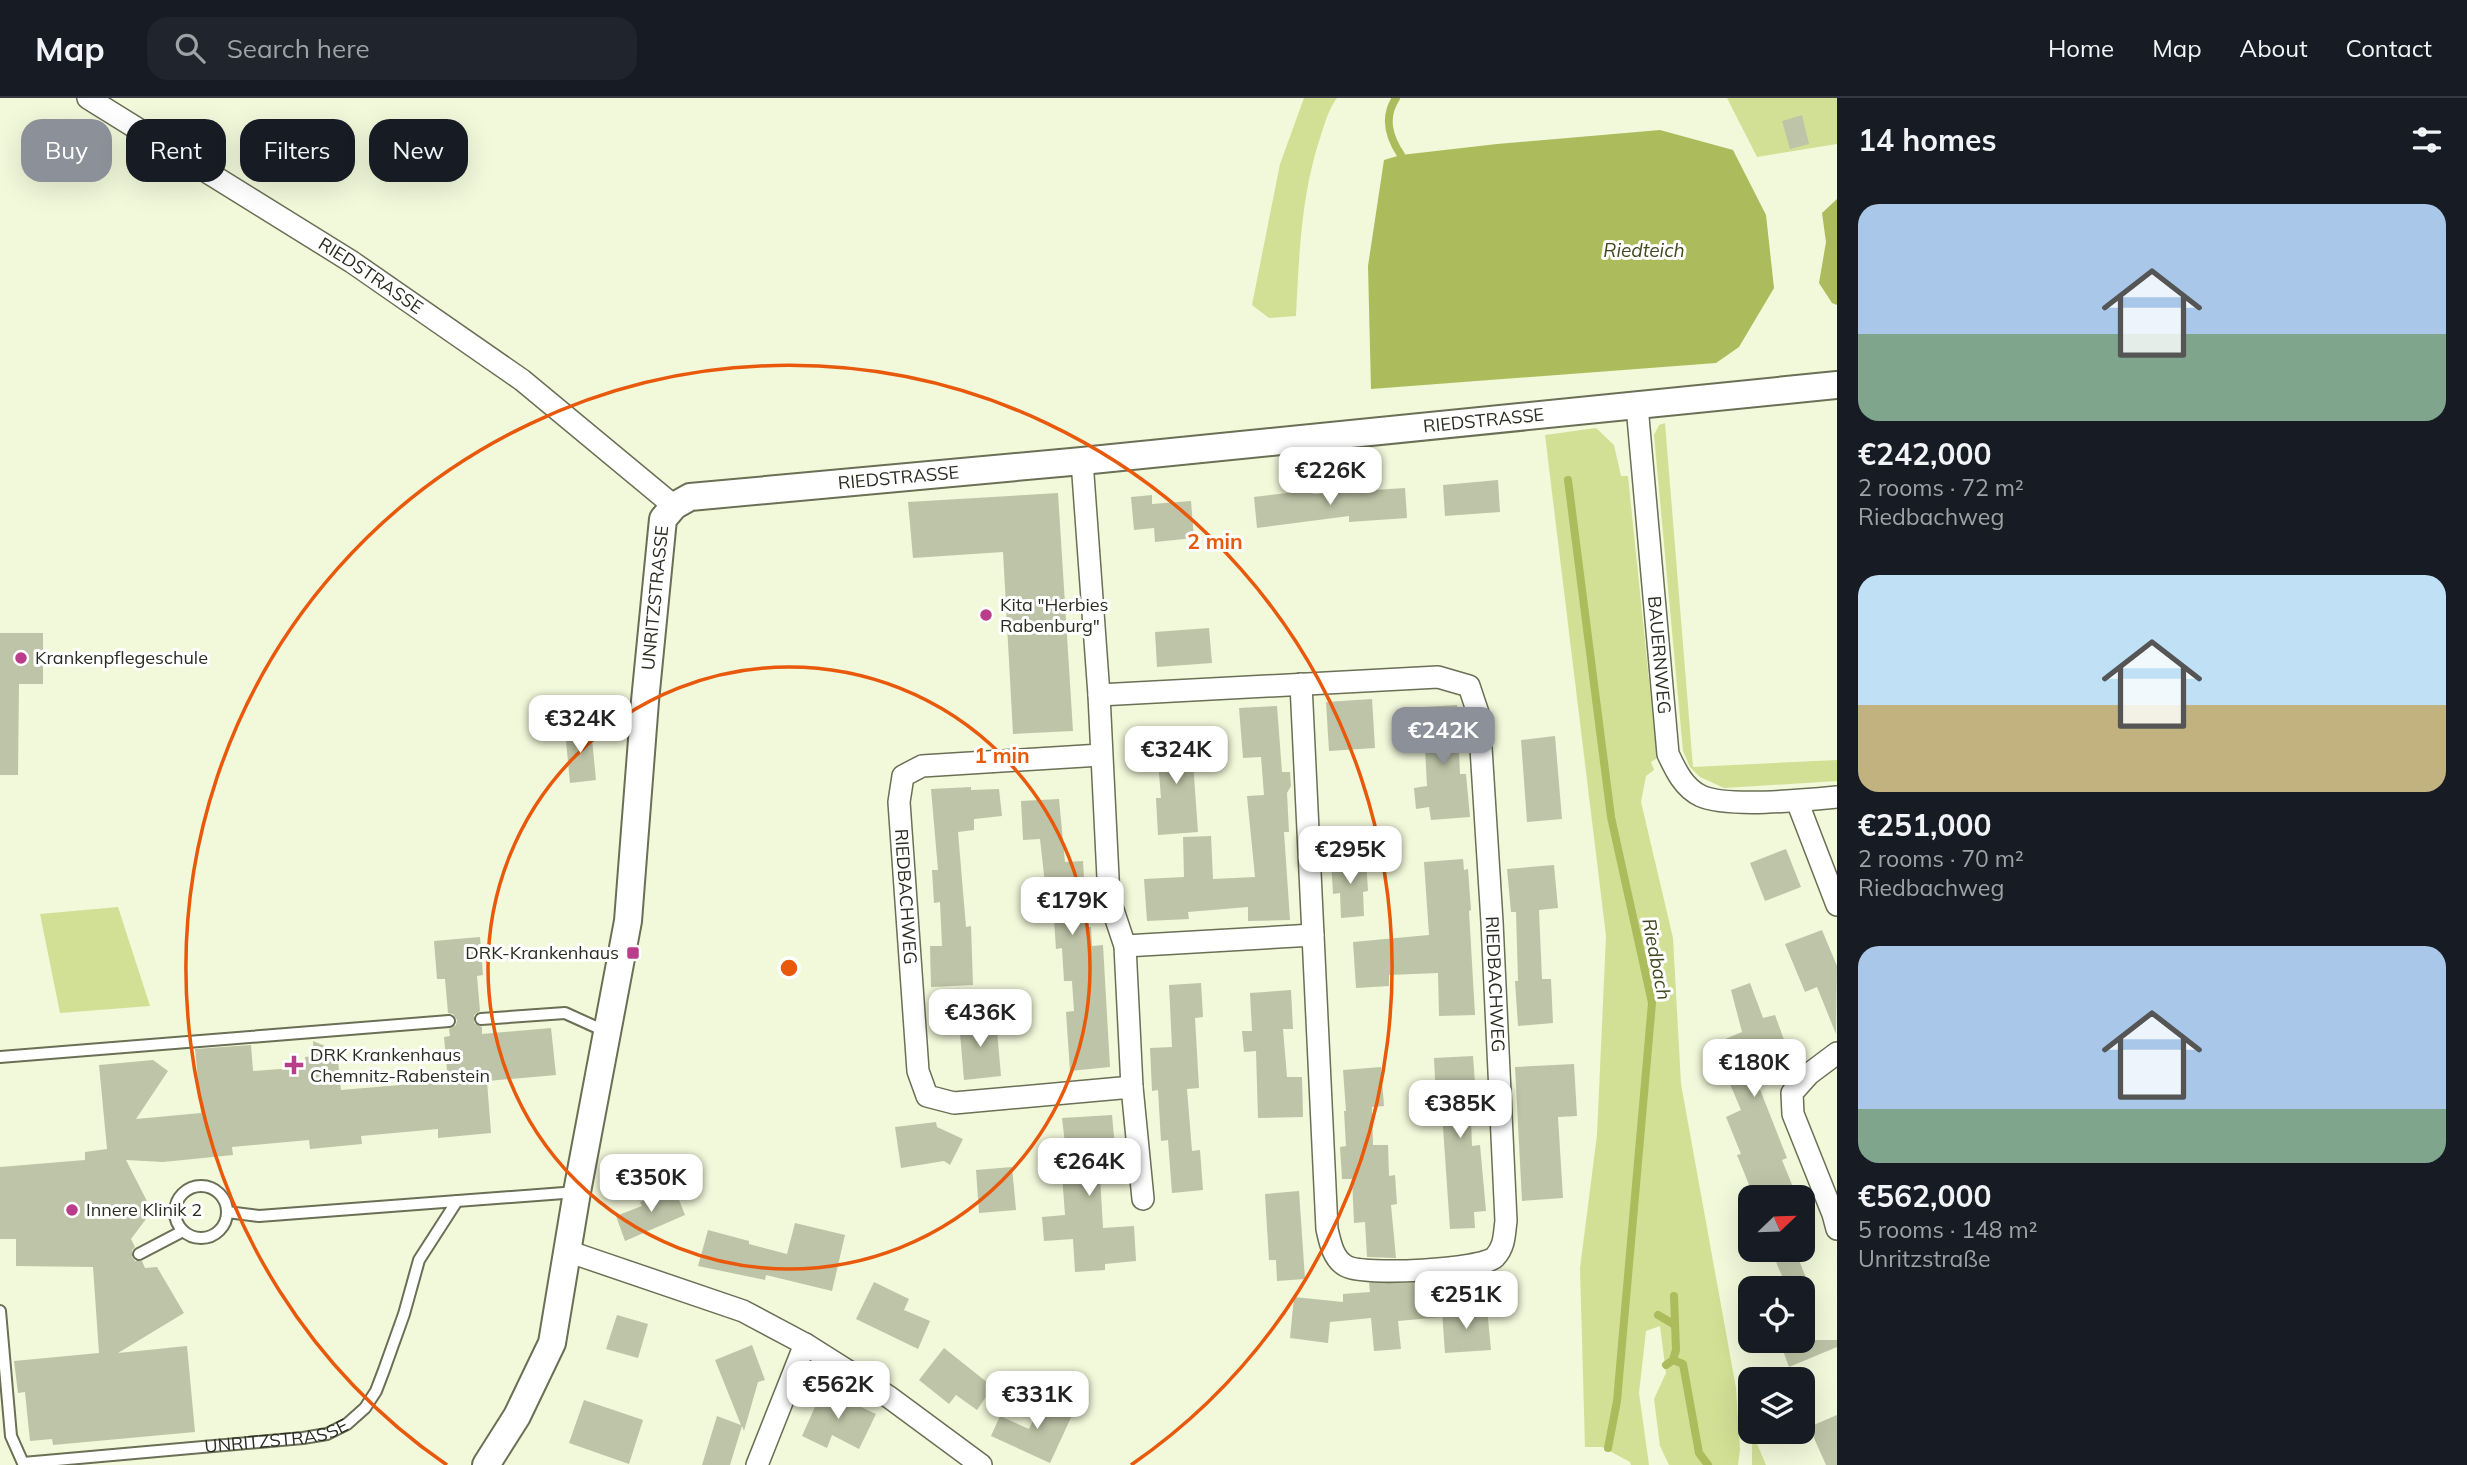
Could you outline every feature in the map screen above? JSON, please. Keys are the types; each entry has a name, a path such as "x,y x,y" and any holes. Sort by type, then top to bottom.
{"street":[{"name":"RIEDSTRASSE","path":"88,98 398,293 522,380 674,506 690,497 1082,461 1837,385"},
{"name":"BAUERNWEG","path":"1637,406 1668,754 1679,778 1699,795 1716,801 1797,801 1837,797"},
{"path":"1082,461 1099,695 1109,898 1125,946 1132,1087 1143,1199"},
{"name":"UNRITZSTRASSE","path":"488,1464 517,1416 552,1343 577,1192 628,921 645,701 663,519 674,506"},
{"name":"RIEDBACHWEG","path":"1099,695 1301,684 1438,677 1469,686 1479,716 1506,1221 1503,1245 1493,1259 1468,1266 1364,1271 1345,1266 1331,1249 1327,1228 1301,684"},
{"name":"RIEDBACHWEG","path":"1101,755 922,766 903,776 899,802 918,1071 927,1096 954,1103 1132,1087"},
{"path":"1797,801 1837,905"},
{"path":"1125,946 1312,935"},
{"path":"1837,1053 1809,1074 1792,1093 1793,1114 1837,1228"},
{"path":"567,1251 743,1311 805,1344 889,1397 981,1465"},
{"path":"757,1465 805,1344"}],"lane":[{"path":"481,1019 565,1013 607,1032"},
{"path":"0,1057 449,1021"},
{"path":"192,1186 212,1187 225,1202 225,1223 209,1237 190,1236 183,1231 176,1221 174,1209 183,1192 192,1186"},
{"path":"227,1212 259,1216 577,1192"},
{"name":"UNRITZSTRASSE","path":"0,1311 11,1436 23,1463 327,1434 347,1424 365,1408 376,1391 404,1314 419,1260 457,1201"},
{"path":"138,1254 183,1231"}],"shaded area":[{"path":"1304,98 1337,98 1325,122 1309,182 1302,226 1296,316 1269,318 1252,305 1280,164"},
{"path":"1727,98 1837,98 1837,144 1757,157"},
{"path":"1665,423 1693,767 1837,760 1837,781 1724,788 1700,777 1690,767 1683,751 1654,435 1659,425"},
{"path":"1596,428 1614,445 1621,476 1628,476 1657,758 1651,762 1654,770 1646,776 1641,802 1673,938 1681,1084 1736,1388 1740,1450 1738,1465 1669,1465 1660,1446 1654,1399 1666,1373 1660,1326 1646,1331 1639,1393 1649,1465 1631,1465 1602,1447 1585,1447 1580,1268 1597,1135 1606,936 1545,435"},
{"path":"118,907 150,1006 60,1013 40,914"},
{"path":"1752,1444 1757,1444 1766,1465 1752,1465"}],"water":[{"name":"Riedteich","path":"1660,130 1733,150 1766,215 1774,288 1739,347 1716,363 1371,389 1368,266 1384,160 1401,155 1497,144"},
{"path":"1837,199 1837,305 1832,303 1819,283 1826,242 1822,213"}],"building":[{"path":"1802,115 1809,144 1790,149 1782,121"},
{"path":"1498,480 1500,512 1445,516 1443,485"},
{"path":"1405,488 1407,518 1349,522 1349,516 1257,528 1254,497 1312,490 1313,494"},
{"path":"1058,493 1073,731 1013,734 1003,552 913,558 908,502"},
{"path":"1152,495 1152,504 1191,501 1194,538 1155,542 1154,528 1134,530 1131,497"},
{"path":"1209,628 1212,663 1157,667 1155,632"},
{"path":"0,633 43,633 43,684 19,684 18,775 0,775"},
{"path":"1372,699 1375,748 1329,751 1326,702"},
{"path":"1457,705 1460,774 1466,774 1470,817 1431,820 1429,807 1416,809 1414,788 1427,786 1423,707"},
{"path":"1277,706 1282,772 1290,772 1291,786 1287,793 1289,832 1284,832 1290,920 1248,921 1248,907 1188,912 1189,919 1147,921 1144,879 1184,877 1183,837 1211,836 1213,879 1255,877 1247,796 1264,795 1261,757 1243,758 1239,708"},
{"path":"591,728 596,780 570,783 565,730"},
{"path":"1191,734 1198,832 1158,835 1156,798 1161,798 1156,737"},
{"path":"1555,736 1562,819 1527,822 1521,740"},
{"path":"971,787 971,790 999,789 1002,816 974,819 974,830 958,832 966,927 971,926 973,985 931,987 930,946 942,946 940,902 934,903 932,870 938,870 931,789"},
{"path":"1059,799 1065,862 1083,861 1087,927 1091,927 1092,946 1103,945 1110,1067 1070,1071 1066,1012 1074,1011 1072,981 1064,981 1062,948 1056,949 1054,920 1049,920 1040,839 1023,840 1021,801"},
{"path":"1786,849 1801,887 1765,901 1750,863"},
{"path":"1366,859 1368,891 1363,892 1364,916 1341,918 1340,893 1333,894 1331,861"},
{"path":"1463,859 1464,870 1468,869 1475,1015 1439,1016 1438,973 1389,975 1389,986 1356,988 1353,942 1429,935 1424,862"},
{"path":"1554,865 1558,908 1539,910 1542,979 1551,979 1553,1023 1518,1026 1515,981 1518,981 1516,912 1511,912 1507,869"},
{"path":"1822,930 1837,966 1836,1034 1817,987 1805,992 1785,944"},
{"path":"480,937 483,975 477,976 480,1011 474,1015 474,1023 482,1027 482,1034 551,1028 556,1075 487,1081 491,1133 438,1138 438,1129 361,1136 362,1144 310,1149 309,1140 232,1147 233,1155 163,1162 126,1160 152,1211 131,1239 135,1247 132,1257 135,1261 142,1261 145,1268 157,1267 184,1313 118,1353 187,1346 195,1432 53,1445 52,1439 30,1441 25,1392 18,1393 14,1361 99,1353 93,1267 16,1266 16,1239 0,1239 0,1167 85,1160 85,1152 107,1149 99,1065 153,1060 168,1071 136,1119 201,1113 195,1049 251,1045 253,1071 306,1067 305,1057 314,1056 313,1041 337,1051 341,1090 448,1081 444,1037 450,1036 449,1029 456,1025 457,1020 453,1014 448,1013 445,979 437,979 434,941"},
{"path":"1201,983 1203,1017 1195,1018 1199,1088 1187,1089 1192,1151 1200,1150 1203,1190 1172,1193 1168,1140 1161,1141 1158,1090 1152,1091 1150,1048 1172,1047 1169,985"},
{"path":"1750,983 1763,1018 1775,1015 1786,1045 1748,1059 1787,1158 1782,1160 1792,1185 1749,1185 1737,1155 1741,1154 1726,1117 1741,1110 1713,1044 1742,1032 1731,990"},
{"path":"1291,990 1293,1029 1283,1029 1287,1077 1302,1077 1303,1117 1258,1118 1256,1051 1244,1052 1242,1031 1252,1031 1250,993"},
{"path":"996,1019 1001,1076 964,1080 959,1022"},
{"path":"1473,1056 1476,1096 1470,1096 1472,1146 1480,1145 1486,1211 1474,1212 1475,1228 1450,1229 1441,1098 1436,1099 1434,1058"},
{"path":"1574,1064 1577,1116 1558,1117 1563,1198 1522,1201 1515,1067"},
{"path":"1381,1067 1384,1106 1372,1107 1373,1145 1388,1145 1389,1176 1395,1175 1397,1204 1391,1205 1396,1258 1367,1257 1365,1222 1354,1223 1352,1179 1342,1179 1340,1147 1346,1146 1343,1070"},
{"path":"1112,1115 1116,1158 1099,1159 1103,1228 1134,1226 1136,1261 1105,1264 1105,1270 1075,1272 1073,1239 1044,1241 1042,1217 1065,1215 1061,1162 1067,1161 1062,1118"},
{"path":"936,1122 937,1127 963,1139 950,1165 944,1161 901,1168 895,1127"},
{"path":"1012,1167 1016,1210 979,1213 976,1170"},
{"path":"674,1187 685,1215 625,1241 616,1216 642,1206 640,1202"},
{"path":"1299,1191 1305,1279 1277,1281 1276,1260 1269,1260 1265,1194"},
{"path":"795,1223 845,1235 832,1291 766,1275 765,1280 698,1266 708,1230 787,1254"},
{"path":"1776,1262 1800,1262 1805,1276 1782,1276"},
{"path":"874,1282 909,1299 904,1310 930,1321 918,1349 856,1319"},
{"path":"1439,1282 1443,1317 1398,1321 1401,1349 1374,1351 1371,1318 1330,1322 1328,1343 1290,1338 1294,1297 1343,1302 1343,1294 1370,1292 1369,1283"},
{"path":"1487,1308 1491,1350 1445,1353 1442,1311"},
{"path":"617,1315 648,1324 638,1358 606,1349"},
{"path":"1815,1340 1837,1340 1837,1347 1789,1367 1784,1353 1815,1353"},
{"path":"752,1345 765,1380 758,1382 744,1431 742,1426 730,1465 702,1465 717,1416 741,1425 715,1360"},
{"path":"944,1348 993,1387 977,1410 956,1395 949,1404 919,1380"},
{"path":"823,1389 876,1414 859,1449 832,1435 827,1448 802,1436"},
{"path":"1044,1397 1074,1411 1050,1463 991,1436 1000,1416 1029,1429"},
{"path":"584,1400 643,1420 629,1464 569,1443"},
{"path":"1837,1415 1837,1465 1826,1465 1815,1440 1815,1424"}],"waterway":[{"name":"Riedbach","path":"1396,98 1390,113 1389,127 1401,155"},
{"name":"Riedbach","path":"1568,480 1611,817 1652,1003 1617,1401 1608,1448"},
{"path":"1666,1365 1673,1360 1676,1350 1674,1296"},
{"path":"1658,1315 1675,1325"},
{"path":"1673,1360 1683,1364 1699,1453 1708,1465"}],"place":[{"name":"Kita \"Herbies Rabenburg\"","path":"986,615"},
{"name":"Krankenpflegeschule","path":"21,658"},
{"name":"DRK-Krankenhaus","path":"633,953"},
{"name":"DRK Krankenhaus Chemnitz-Rabenstein","path":"294,1065"},
{"name":"Innere Klinik 2","path":"72,1210"}]}
